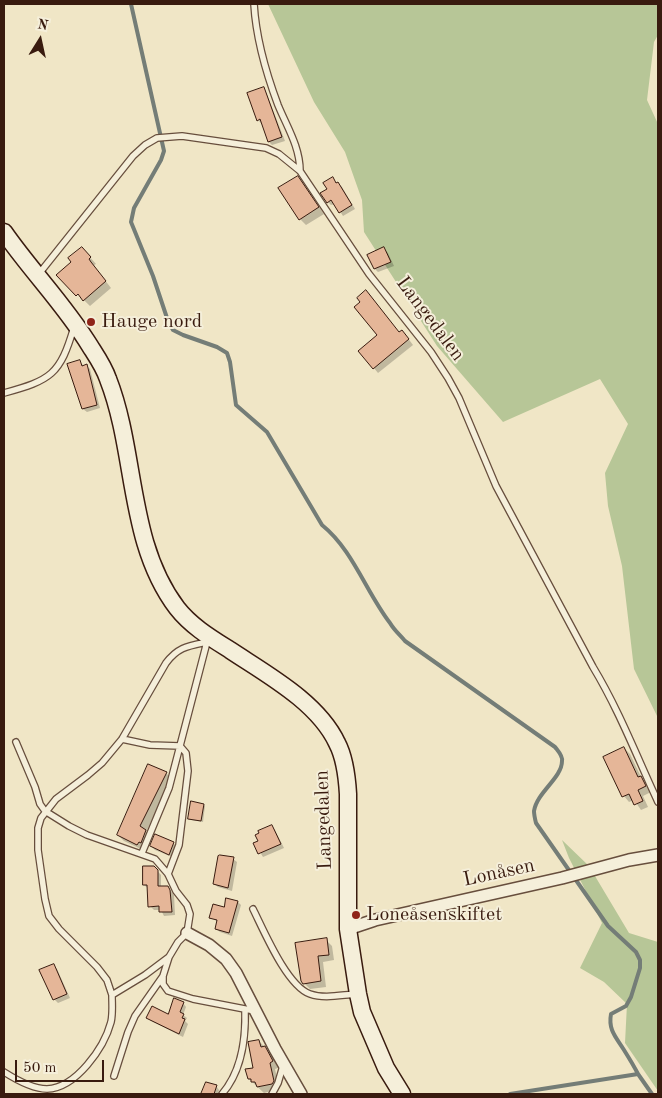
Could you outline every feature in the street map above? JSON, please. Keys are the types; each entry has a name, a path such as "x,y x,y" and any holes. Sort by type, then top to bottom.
{"main road":[{"name":"Langedalen","path":"4,232 76,323 106,372 115,397 143,533 150,558 158,577 178,609 209,640 283,686 303,701 319,716 338,743 347,777 348,929 358,994 362,1012 386,1068 402,1094"}],"street":[{"name":"Lonåsen","path":"348,929 374,920 658,855"},
{"path":"187,934 209,945 226,959 246,989 250,1010 301,1094"}],"lane":[{"path":"254,4 257,32 263,58 278,104 297,150 300,171"},
{"name":"Langedalen","path":"37,275 133,156 145,145 157,138 182,136 266,148 279,154 300,171 369,274 448,378 459,398 496,486 628,731 658,802"},
{"path":"4,393 32,385 56,370 67,351 76,323"},
{"path":"4,1072 44,1089 56,1088 77,1076 104,1038 111,1022 112,995 107,980 97,967 59,929 49,916 38,850 38,828 41,818 56,799 102,763 122,739 173,653 180,648 209,640"},
{"path":"142,853 164,803 209,640"},
{"path":"122,739 150,745 180,746 186,753 188,771 181,834 168,874"},
{"path":"16,742 40,804 46,811 69,826 155,859 168,874 176,891 187,905 190,914 187,934 178,942 169,957 163,976 163,984 168,991 193,999 250,1010 241,1054 232,1081 222,1094"},
{"path":"253,909 290,977 302,990 317,996 358,994"},
{"path":"112,995 169,957"},
{"path":"114,1076 128,1032 142,1004 163,976"},
{"path":"272,1094 278,1083 283,1064"}],"green space":[{"path":"268,4 658,4 658,35 654,42 647,100 658,124 658,718 634,669 622,566 608,506 605,473 628,424 600,379 503,422 437,346 364,232 362,200 345,152 314,102"},
{"path":"562,840 589,866 629,933 658,942 658,1091 625,1043 627,1004 604,982 580,968 602,923 569,858"}],"building":[{"path":"264,87 282,137 268,142 260,119 257,121 247,93"},
{"path":"298,176 319,207 299,220 278,188"},
{"path":"333,177 352,205 339,213 331,200 327,203 320,193 327,189 323,183"},
{"path":"82,247 91,257 89,259 106,281 83,301 78,294 76,296 56,275 71,262 68,258"},
{"path":"384,247 391,262 374,269 367,255"},
{"path":"366,290 399,332 402,330 409,339 373,369 358,351 377,335 354,307 360,302 357,298"},
{"path":"80,360 82,366 87,364 97,405 82,409 67,364"},
{"path":"624,747 638,777 641,776 646,786 638,790 643,801 634,805 629,794 622,797 603,757"},
{"path":"148,764 167,772 140,826 146,830 141,843 139,842 137,845 117,835"},
{"path":"191,801 204,804 201,821 188,819"},
{"path":"272,825 281,844 258,854 253,843 258,841 255,835 259,833 258,831"},
{"path":"155,834 174,842 169,855 150,846"},
{"path":"218,856 234,857 228,888 213,884"},
{"path":"143,866 154,866 158,870 158,886 168,886 170,890 172,912 159,912 159,906 148,907 147,885 143,885"},
{"path":"226,898 238,901 229,933 215,929 217,920 209,918 213,904 224,907"},
{"path":"327,938 329,955 318,956 321,981 303,984 295,943"},
{"path":"54,964 67,994 53,1000 39,970"},
{"path":"174,998 184,1002 180,1012 184,1014 182,1018 185,1019 179,1034 146,1018 152,1006 168,1014"},
{"path":"259,1040 261,1047 265,1046 273,1061 270,1063 274,1081 272,1084 257,1087 255,1082 251,1082 251,1079 248,1079 245,1069 253,1068 248,1042"},
{"path":"206,1082 217,1085 214,1094 201,1094"}],"waterway":[{"path":"131,4 164,151 161,160 134,208 131,222 153,276 168,321 173,330 217,347 227,353 236,405 267,432 322,525 333,535 351,559 393,628 405,641 555,747 562,757 558,773 536,804 534,811 536,823 608,926 636,952 640,960 640,968 631,997 626,1006 611,1014 610,1020 613,1033 638,1074"},
{"path":"510,1094 638,1074 652,1094"}],"place":[{"name":"Hauge nord","path":"91,322"},
{"name":"Loneåsenskiftet","path":"356,915"}]}
